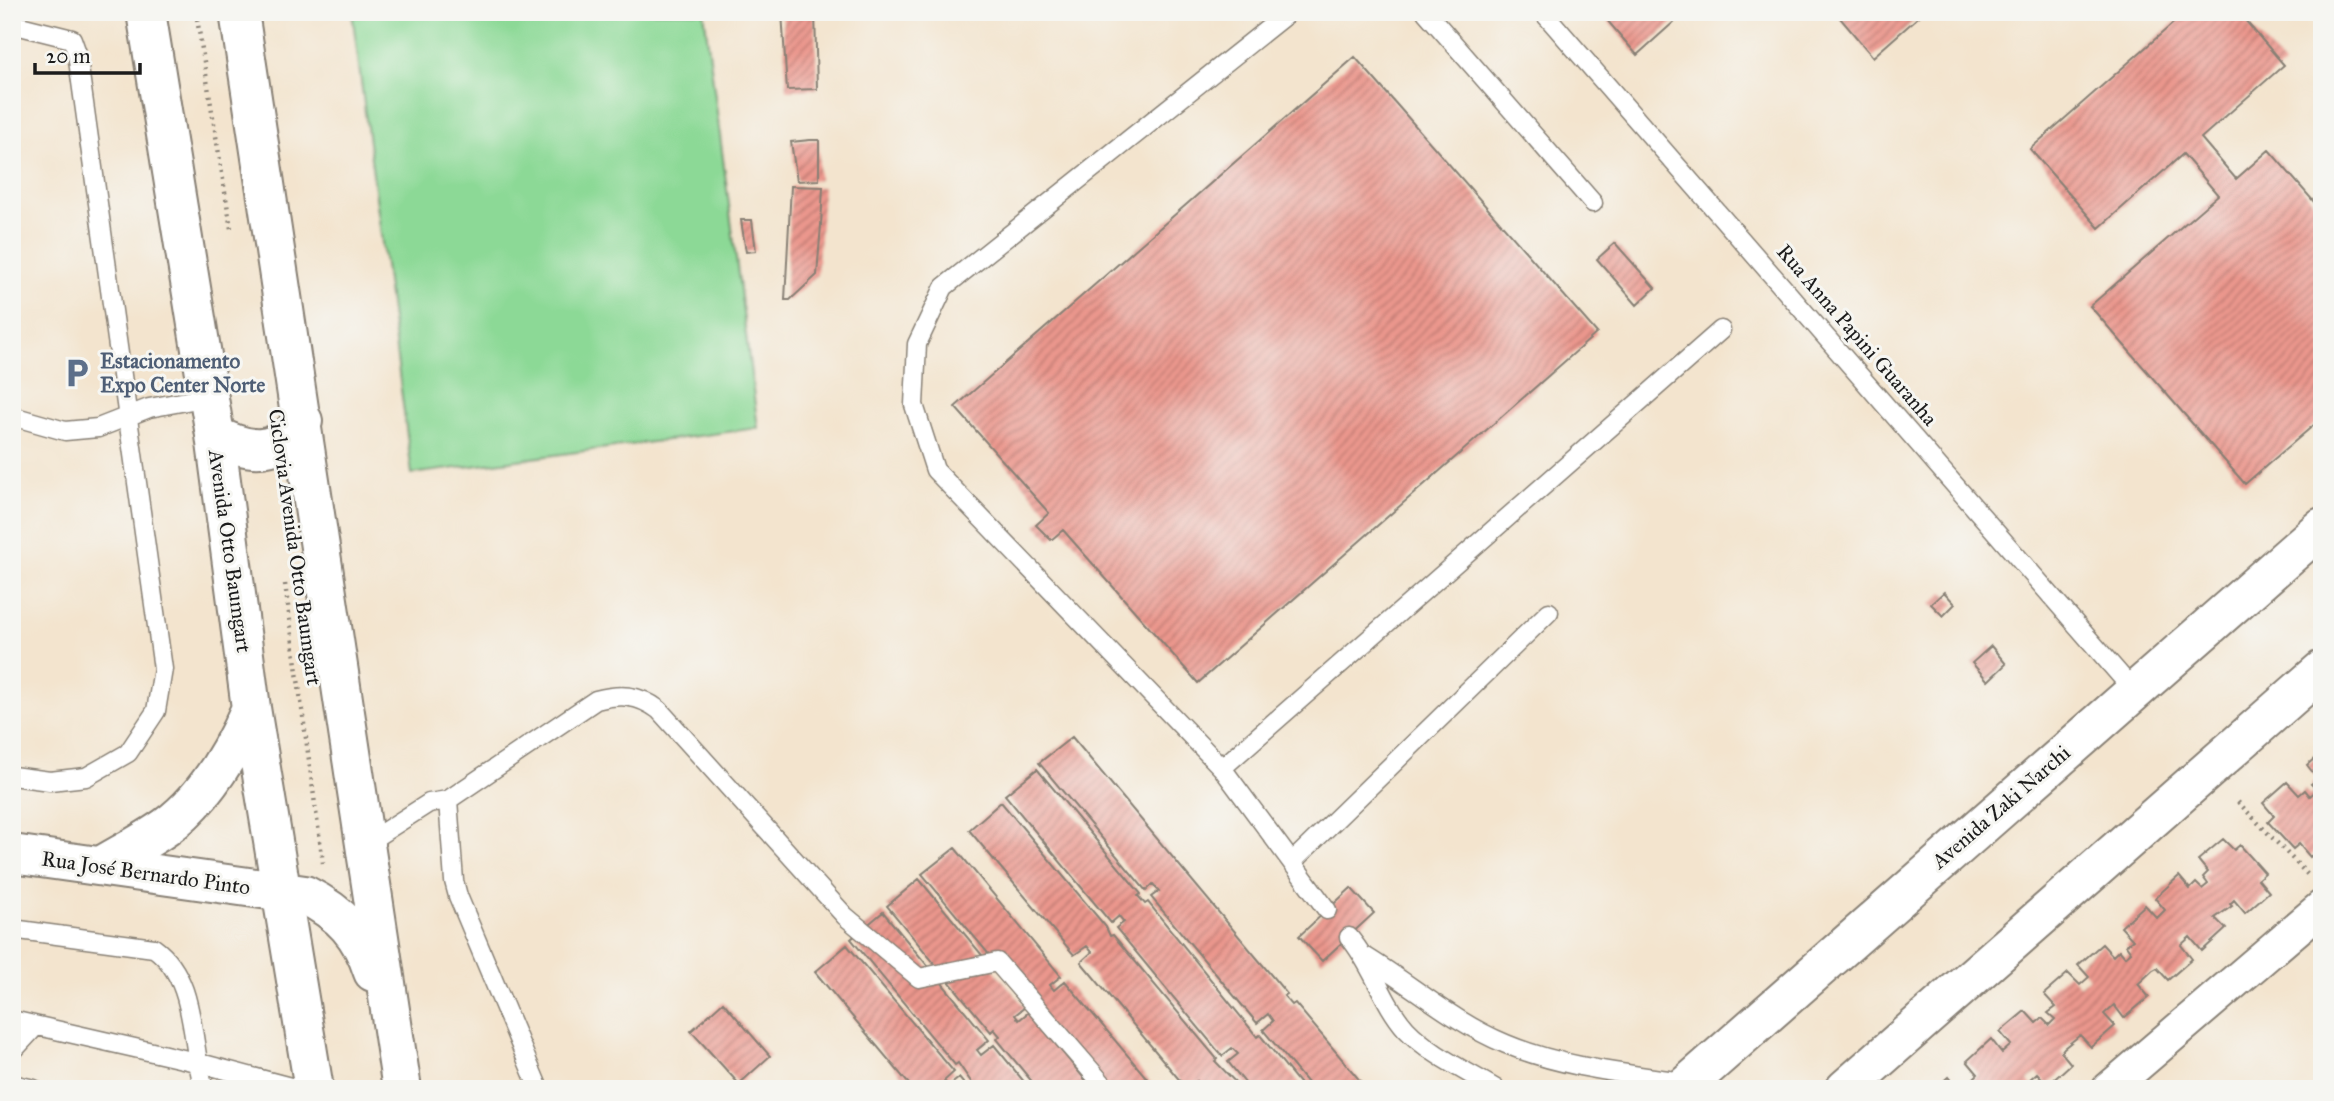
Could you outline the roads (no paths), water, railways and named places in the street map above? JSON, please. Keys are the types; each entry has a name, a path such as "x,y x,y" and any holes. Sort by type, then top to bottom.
{"main road":[{"name":"Avenida Otto Baumgart","path":"146,12 215,435 251,708 314,1089"},
{"path":"238,13 303,421 402,1089"},
{"path":"215,435 238,447 267,448 290,438 303,421"},
{"name":"Avenida Zaki Narchi","path":"1703,1080 2134,691 2322,527"},
{"path":"1865,1083 2322,670"},
{"path":"101,866 168,826 202,791 233,749 251,708"},
{"name":"Rua José Bernardo Pinto","path":"12,854 305,895 329,907 349,924 365,948 383,1007 391,1016"}],"street":[{"path":"2109,1089 2317,893"}],"lane":[{"path":"1289,12 944,287 917,344 914,405 935,470 1222,768 1327,910"},
{"path":"1426,12 1593,204"},
{"name":"Rua Anna Papini Guaranha","path":"1543,12 1870,384 2134,691"},
{"path":"12,24 72,38 77,53 163,669 156,711 128,753 86,778 50,781 12,776"},
{"path":"1222,768 1721,330"},
{"path":"12,416 65,431 98,428 149,408 208,397"},
{"path":"1292,862 1549,612"},
{"path":"365,844 429,803 447,800 596,700 623,695 647,701 659,710 845,916 919,978 997,962 1107,1089"},
{"path":"447,800 454,881 458,896 539,1089"},
{"path":"12,929 153,948 168,959 179,975 186,1000 196,1062 204,1089"},
{"path":"1349,937 1366,957 1385,997 1405,1027 1436,1056 1496,1089"},
{"path":"1366,957 1455,1018 1507,1045 1564,1062 1703,1080"},
{"path":"12,1020 196,1062 298,1089"},
{"path":"12,1052 35,1027"},
{"path":"12,1084 34,1089"}],"place":[{"name":"Estacionamento Expo Center Norte","path":"77,373"}]}
